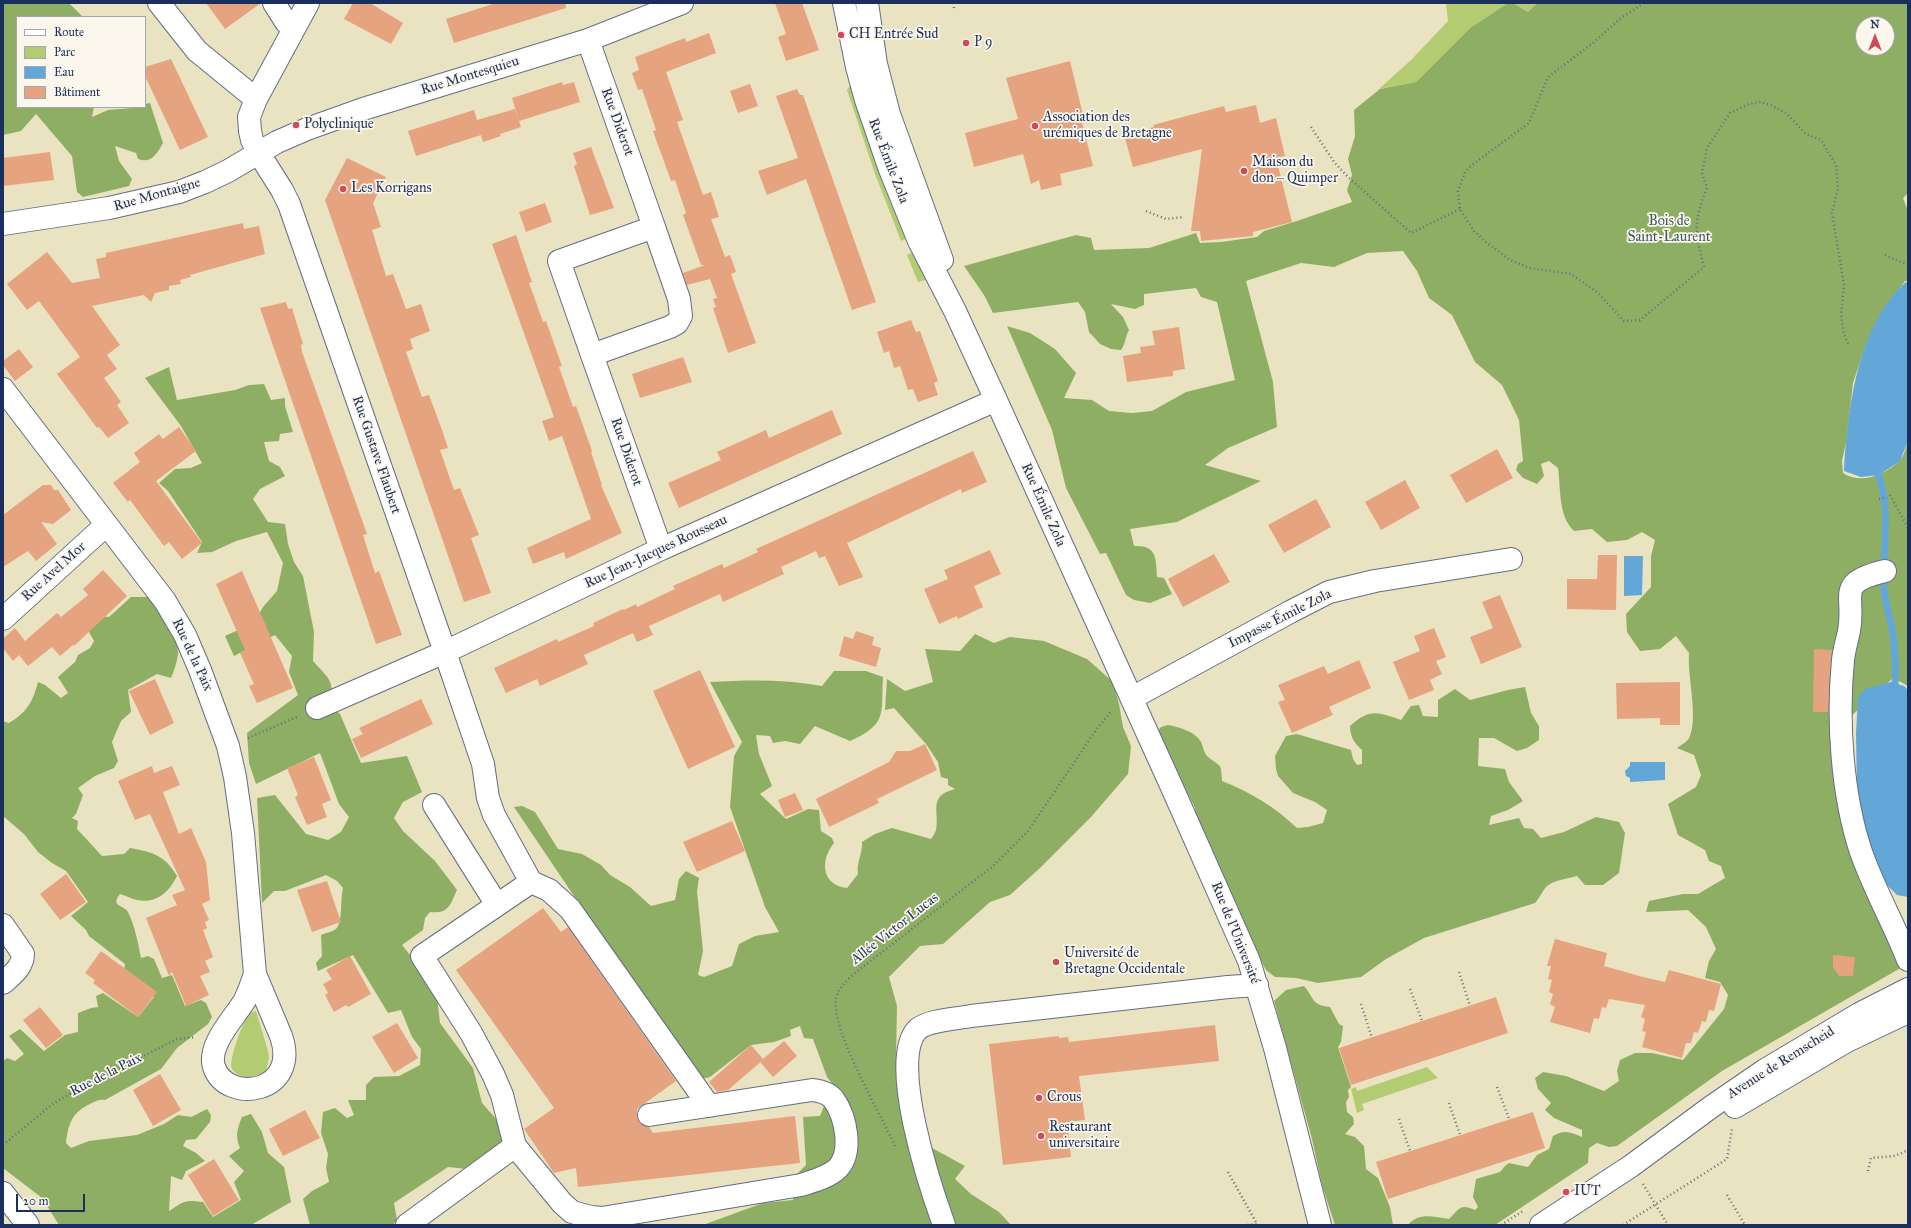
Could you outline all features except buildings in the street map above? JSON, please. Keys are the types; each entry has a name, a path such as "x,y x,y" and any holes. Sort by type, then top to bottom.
{"street":[{"path":"159,3 197,51 256,98"},
{"path":"274,3 282,18 293,29"},
{"path":"258,152 250,132 249,116 256,98 308,3"},
{"name":"Rue Montesquieu","path":"258,152 289,137 363,109 588,40 682,3"},
{"name":"Rue Émile Zola","path":"844,3 861,84 880,141 919,241 955,311 1132,698"},
{"name":"Rue Émile Zola","path":"867,3 871,39 885,101 901,150 941,254 950,285 955,311"},
{"name":"Rue Diderot","path":"588,40 679,299 681,316 677,323 670,327 592,355"},
{"name":"Rue Montaigne","path":"3,224 109,208 179,192 228,170 258,152"},
{"name":"Rue Gustave Flaubert","path":"258,152 289,204 483,764 488,798 494,815 531,882"},
{"name":"Rue Diderot","path":"654,227 559,261 661,549"},
{"name":"Rue de la Paix","path":"3,389 154,586 176,619 198,664 222,726 228,746 239,799 255,974 284,1046 284,1066 280,1073 273,1080 254,1088 244,1090 228,1084 220,1078 214,1066 214,1052 223,1033 246,998 255,974"},
{"name":"Rue Jean-Jacques Rousseau","path":"318,708 445,652 661,549 996,400"},
{"name":"Rue Avel Mor","path":"3,619 106,525"},
{"name":"Impasse Émile Zola","path":"1132,698 1263,626 1329,592 1375,581 1511,559"},
{"path":"1883,572 1856,581 1849,597 1850,630 1843,661 1841,696 1842,751 1851,808 1861,852 1908,960"},
{"name":"Rue de l'Université","path":"1132,698 1239,936 1257,986 1320,1225"},
{"path":"434,805 497,905"},
{"path":"648,1115 709,1106 801,1090 812,1090 822,1092 834,1100 840,1112 847,1139 847,1148 844,1160 837,1169 828,1175 801,1185 602,1218 572,1212 562,1203 515,1146 507,1110 493,1074 471,1033 422,956 531,882 549,890 570,909 709,1106"},
{"path":"3,925 24,954 22,964 3,983"},
{"path":"944,1225 923,1162 913,1120 908,1078 908,1051 911,1038 918,1030 928,1023 971,1016 1228,987 1257,986"},
{"name":"Avenue de Remscheid","path":"1541,1225 1631,1166 1765,1070 1859,1014 1908,989"},
{"name":"Avenue de Remscheid","path":"1659,1146 1711,1120 1848,1041 1908,1012"},
{"path":"407,1225 515,1146"},
{"path":"3,1193 28,1225"}],"path":[{"path":"953,3 954,8"},
{"path":"1644,3 1621,18 1593,43 1548,77 1528,123 1494,147 1465,172 1458,191 1460,209 1474,232 1510,260 1529,268 1571,274 1597,292 1624,321 1640,320 1704,268 1696,236 1698,209 1707,188 1702,173 1707,148 1730,113 1749,104 1760,102 1773,106 1786,114 1806,134 1821,140 1836,165 1838,188 1832,213 1844,285 1841,315 1844,334 1849,345"},
{"path":"1311,127 1334,162 1349,178 1412,233 1460,209"},
{"path":"1146,211 1166,219 1184,217"},
{"path":"1885,255 1908,265"},
{"path":"1879,498 1888,496 1908,528"},
{"name":"Allée Victor Lucas","path":"896,1150 844,1038 836,1012 836,1000 840,988 855,973 994,866 1009,852 1028,832 1096,730 1116,707 1132,698"},
{"path":"267,730 318,708"},
{"path":"1459,972 1470,1006"},
{"path":"1410,988 1422,1022"},
{"path":"1361,1004 1372,1038"},
{"name":"Rue de la Paix","path":"3,1145 54,1104 82,1087 177,1039 223,1033"},
{"path":"1497,1087 1509,1119"},
{"path":"1449,1103 1460,1135"},
{"path":"1399,1119 1410,1151"},
{"path":"1868,1170 1871,1158 1895,1156 1908,1150"},
{"path":"1228,1172 1257,1224 1246,1225"},
{"path":"1727,1195 1745,1225"}],"green space":[{"path":"3,3 69,3 82,16 16,16 16,108 94,108 92,117 108,110 146,108 146,104 150,103 163,143 156,154 147,160 138,159 136,153 115,146 119,161 132,179 129,186 83,197 77,192 72,156 36,114 21,131 3,135"},
{"path":"1446,3 1508,3 1470,28 1416,82 1379,89 1411,60 1448,21"},
{"name":"Bois de Saint-Laurent","path":"1508,3 1513,3 1528,12 1537,3 1908,3 1908,193 1903,198 1908,211 1908,281 1905,281 1878,320 1864,350 1853,383 1846,443 1842,461 1843,473 1850,477 1872,477 1887,470 1901,459 1908,441 1908,686 1893,678 1849,718 1854,782 1904,966 1722,1071 1617,1146 1609,1147 1597,1143 1589,1148 1588,1163 1495,1225 1408,1225 1417,1218 1427,1216 1449,1219 1463,1207 1475,1210 1478,1207 1473,1197 1476,1179 1500,1172 1509,1163 1528,1167 1537,1155 1549,1149 1553,1136 1561,1132 1568,1132 1582,1137 1582,1130 1554,1118 1545,1110 1551,1103 1538,1089 1535,1078 1543,1072 1566,1076 1604,1091 1619,1081 1617,1071 1620,1060 1635,1053 1652,1053 1683,1060 1724,1009 1728,995 1720,982 1705,978 1709,961 1716,949 1706,927 1688,910 1646,912 1649,901 1683,894 1698,894 1725,878 1721,866 1709,861 1705,850 1678,835 1668,804 1696,787 1701,775 1694,755 1677,748 1689,738 1692,730 1693,709 1689,653 1676,636 1660,649 1640,651 1627,632 1626,614 1651,587 1651,556 1655,540 1642,532 1627,540 1607,542 1592,529 1574,531 1565,518 1561,502 1558,468 1549,461 1541,464 1544,476 1537,484 1523,478 1516,470 1518,464 1523,461 1519,420 1502,385 1475,362 1452,315 1429,298 1417,271 1403,251 1367,253 1334,267 1301,263 1246,281 1273,382 1277,427 1228,448 1205,465 1261,481 1177,522 1130,529 1134,546 1142,546 1147,548 1154,554 1157,577 1164,578 1172,594 1150,603 1134,600 1126,595 1106,553 1100,554 1066,488 1052,430 1007,326 1030,333 1055,349 1076,373 1064,398 1092,400 1109,411 1132,413 1152,411 1186,392 1235,380 1217,302 1201,297 1196,288 1144,294 1144,305 1135,309 1111,304 1123,317 1129,330 1121,350 1111,349 1100,344 1089,332 1085,312 1078,302 993,313 984,295 964,266 1076,235 1091,238 1094,250 1149,248 1196,233 1200,243 1221,242 1257,237 1264,231 1352,202 1347,190 1352,175 1348,159 1355,136 1354,110 1380,89 1416,82 1470,28"},
{"path":"1513,3 1537,3 1528,12"},
{"path":"853,81 908,238 901,241 875,174 847,90"},
{"path":"916,251 929,279 918,282 907,255"},
{"path":"169,367 177,400 235,390 249,385 264,384 271,400 285,398 285,406 293,432 280,434 279,441 264,442 269,461 280,467 285,476 260,489 253,499 268,522 285,524 288,544 294,562 303,576 314,632 313,661 327,676 331,685 332,690 330,705 340,714 361,763 407,756 422,792 403,802 394,818 403,831 435,861 457,890 450,904 445,910 441,912 430,912 425,918 423,930 402,945 436,987 440,1023 473,1068 482,1103 497,1120 507,1139 467,1169 448,1167 394,1203 397,1220 393,1225 310,1225 303,1199 312,1191 329,1182 326,1168 328,1154 321,1133 323,1112 335,1108 347,1118 354,1115 348,1100 366,1100 366,1085 374,1077 399,1076 420,1065 421,1049 412,1037 401,1010 388,1013 353,955 318,971 316,963 322,956 321,935 336,929 340,921 343,888 337,881 326,875 285,891 274,891 262,903 257,798 275,795 306,834 328,840 341,832 349,817 339,804 320,753 256,784 249,763 247,733 298,695 289,672 292,656 275,635 234,656 225,636 254,623 263,607 277,591 283,563 267,532 236,541 212,552 197,553 202,542 168,491 159,483 175,469 191,468 202,463 181,426 145,378"},
{"path":"131,597 153,597 169,624 176,640 178,654 176,663 171,678 157,674 128,690 131,712 121,721 112,742 118,761 114,768 95,776 78,788 83,795 76,814 72,818 78,821 77,829 102,856 124,854 130,848 151,853 168,863 177,876 162,896 144,901 120,894 116,901 118,905 126,909 128,912 136,935 141,958 148,956 154,959 162,978 172,975 185,1006 201,1000 206,1003 212,1017 208,1024 177,1048 161,1069 105,1100 96,1101 79,1111 72,1119 68,1130 66,1143 71,1148 89,1141 137,1135 164,1124 178,1115 191,1117 207,1109 211,1115 210,1122 196,1139 186,1140 183,1146 196,1153 205,1161 186,1171 182,1180 171,1176 169,1211 177,1205 187,1201 203,1202 213,1217 241,1200 234,1182 244,1171 229,1156 240,1148 237,1132 242,1117 251,1114 262,1132 268,1153 284,1167 291,1202 251,1225 59,1225 42,1198 3,1168 3,1061 7,1058 15,1061 24,1054 9,1036 20,1029 44,1051 65,1035 78,1032 78,1013 98,1007 96,996 103,993 138,1017 154,997 124,972 125,964 89,936 86,930 71,916 88,902 66,871 52,863 38,852 24,834 3,816 3,721 9,723 24,711 34,695 38,682 45,685 61,698 68,693 58,677 75,662 78,655 90,648 94,641 88,630 99,616 109,617"},
{"path":"975,634 994,643 1010,637 1044,641 1087,659 1113,682 1123,727 1131,746 1128,774 1091,817 1040,868 1010,895 990,902 943,944 920,946 889,977 897,1006 896,1059 902,1099 913,1129 932,1148 965,1166 955,1179 971,1194 999,1212 1011,1225 703,1225 763,1203 793,1200 797,1174 806,1165 803,1117 820,1116 826,1101 839,1093 827,1077 813,1039 804,1038 800,1026 790,1030 791,1036 774,1042 751,1045 710,1077 698,1080 514,807 522,806 535,812 558,849 582,854 601,865 610,875 630,887 651,906 675,900 679,879 686,871 699,878 697,891 703,951 698,975 704,977 732,966 739,944 755,936 779,932 765,907 730,807 734,756 742,742 710,682 794,682 822,686 834,671 866,671 883,677 882,709 877,723 862,735 850,741 815,726 800,744 785,741 773,743 770,736 756,735 759,754 772,786 760,794 786,819 808,809 819,810 821,831 832,838 834,843 826,857 825,864 828,877 838,886 847,888 858,874 862,842 875,834 892,828 931,839 936,830 936,805 938,800 946,792 955,789 948,785 948,779 941,777 938,762 926,744 894,708 885,710 887,679 905,691 933,682 925,649 960,651"},
{"path":"1525,687 1531,713 1539,726 1539,740 1527,748 1517,751 1494,738 1479,738 1478,766 1505,769 1509,782 1523,801 1508,810 1491,816 1489,825 1519,818 1524,828 1533,829 1541,838 1564,832 1596,817 1619,822 1625,833 1619,873 1603,885 1585,885 1577,876 1552,883 1546,887 1535,903 1424,938 1386,959 1361,977 1318,983 1296,978 1275,977 1266,970 1242,926 1196,823 1195,808 1157,732 1161,727 1168,725 1191,732 1201,742 1207,756 1221,767 1222,781 1262,801 1280,813 1297,828 1308,827 1323,823 1327,810 1315,802 1293,793 1278,776 1275,756 1286,736 1297,734 1351,750 1353,759 1357,765 1362,764 1362,750 1353,739 1350,726 1363,716 1374,713 1401,720 1411,706 1419,705 1423,716 1438,717 1438,700 1455,689 1470,700"},
{"path":"1304,986 1316,1003 1330,1007 1339,1024 1343,1026 1341,1042 1338,1047 1351,1087 1348,1090 1349,1097 1346,1102 1347,1112 1353,1117 1354,1124 1345,1134 1355,1137 1364,1146 1366,1169 1378,1178 1390,1207 1393,1225 1335,1225 1322,1185 1312,1139 1274,1001 1286,990"},
{"path":"256,1011 269,1058 266,1072 248,1078 235,1073 231,1065 237,1041 247,1017 250,1013"},
{"path":"1427,1067 1438,1078 1362,1104 1364,1110 1357,1113 1351,1089 1356,1087 1357,1091"}],"water":[{"path":"1906,282 1908,283 1908,441 1900,461 1879,475 1861,477 1844,471 1848,421 1858,369 1866,344 1876,321 1889,300"},
{"path":"1624,556 1643,556 1642,595 1624,596"},
{"path":"1891,682 1904,686 1908,690 1908,897 1897,895 1876,874 1857,795 1856,733 1858,697 1865,689"},
{"path":"1630,762 1665,762 1665,780 1630,782 1630,778 1626,776 1625,771 1630,766"}],"waterway":[{"path":"1875,468 1881,482 1884,497 1886,528 1884,589 1894,643 1894,692"}],"place":[{"name":"CH Entrée Sud","path":"841,35"},
{"name":"P 9","path":"966,43"},
{"name":"Polyclinique","path":"296,125"},
{"name":"Association des urémiques de Bretagne","path":"1035,126"},
{"name":"Maison du don – Quimper","path":"1244,171"},
{"name":"Les Korrigans","path":"343,189"},
{"name":"Université de Bretagne Occidentale","path":"1056,962"},
{"name":"Crous","path":"1039,1098"},
{"name":"Restaurant universitaire","path":"1041,1136"},
{"name":"IUT","path":"1566,1192"}]}
